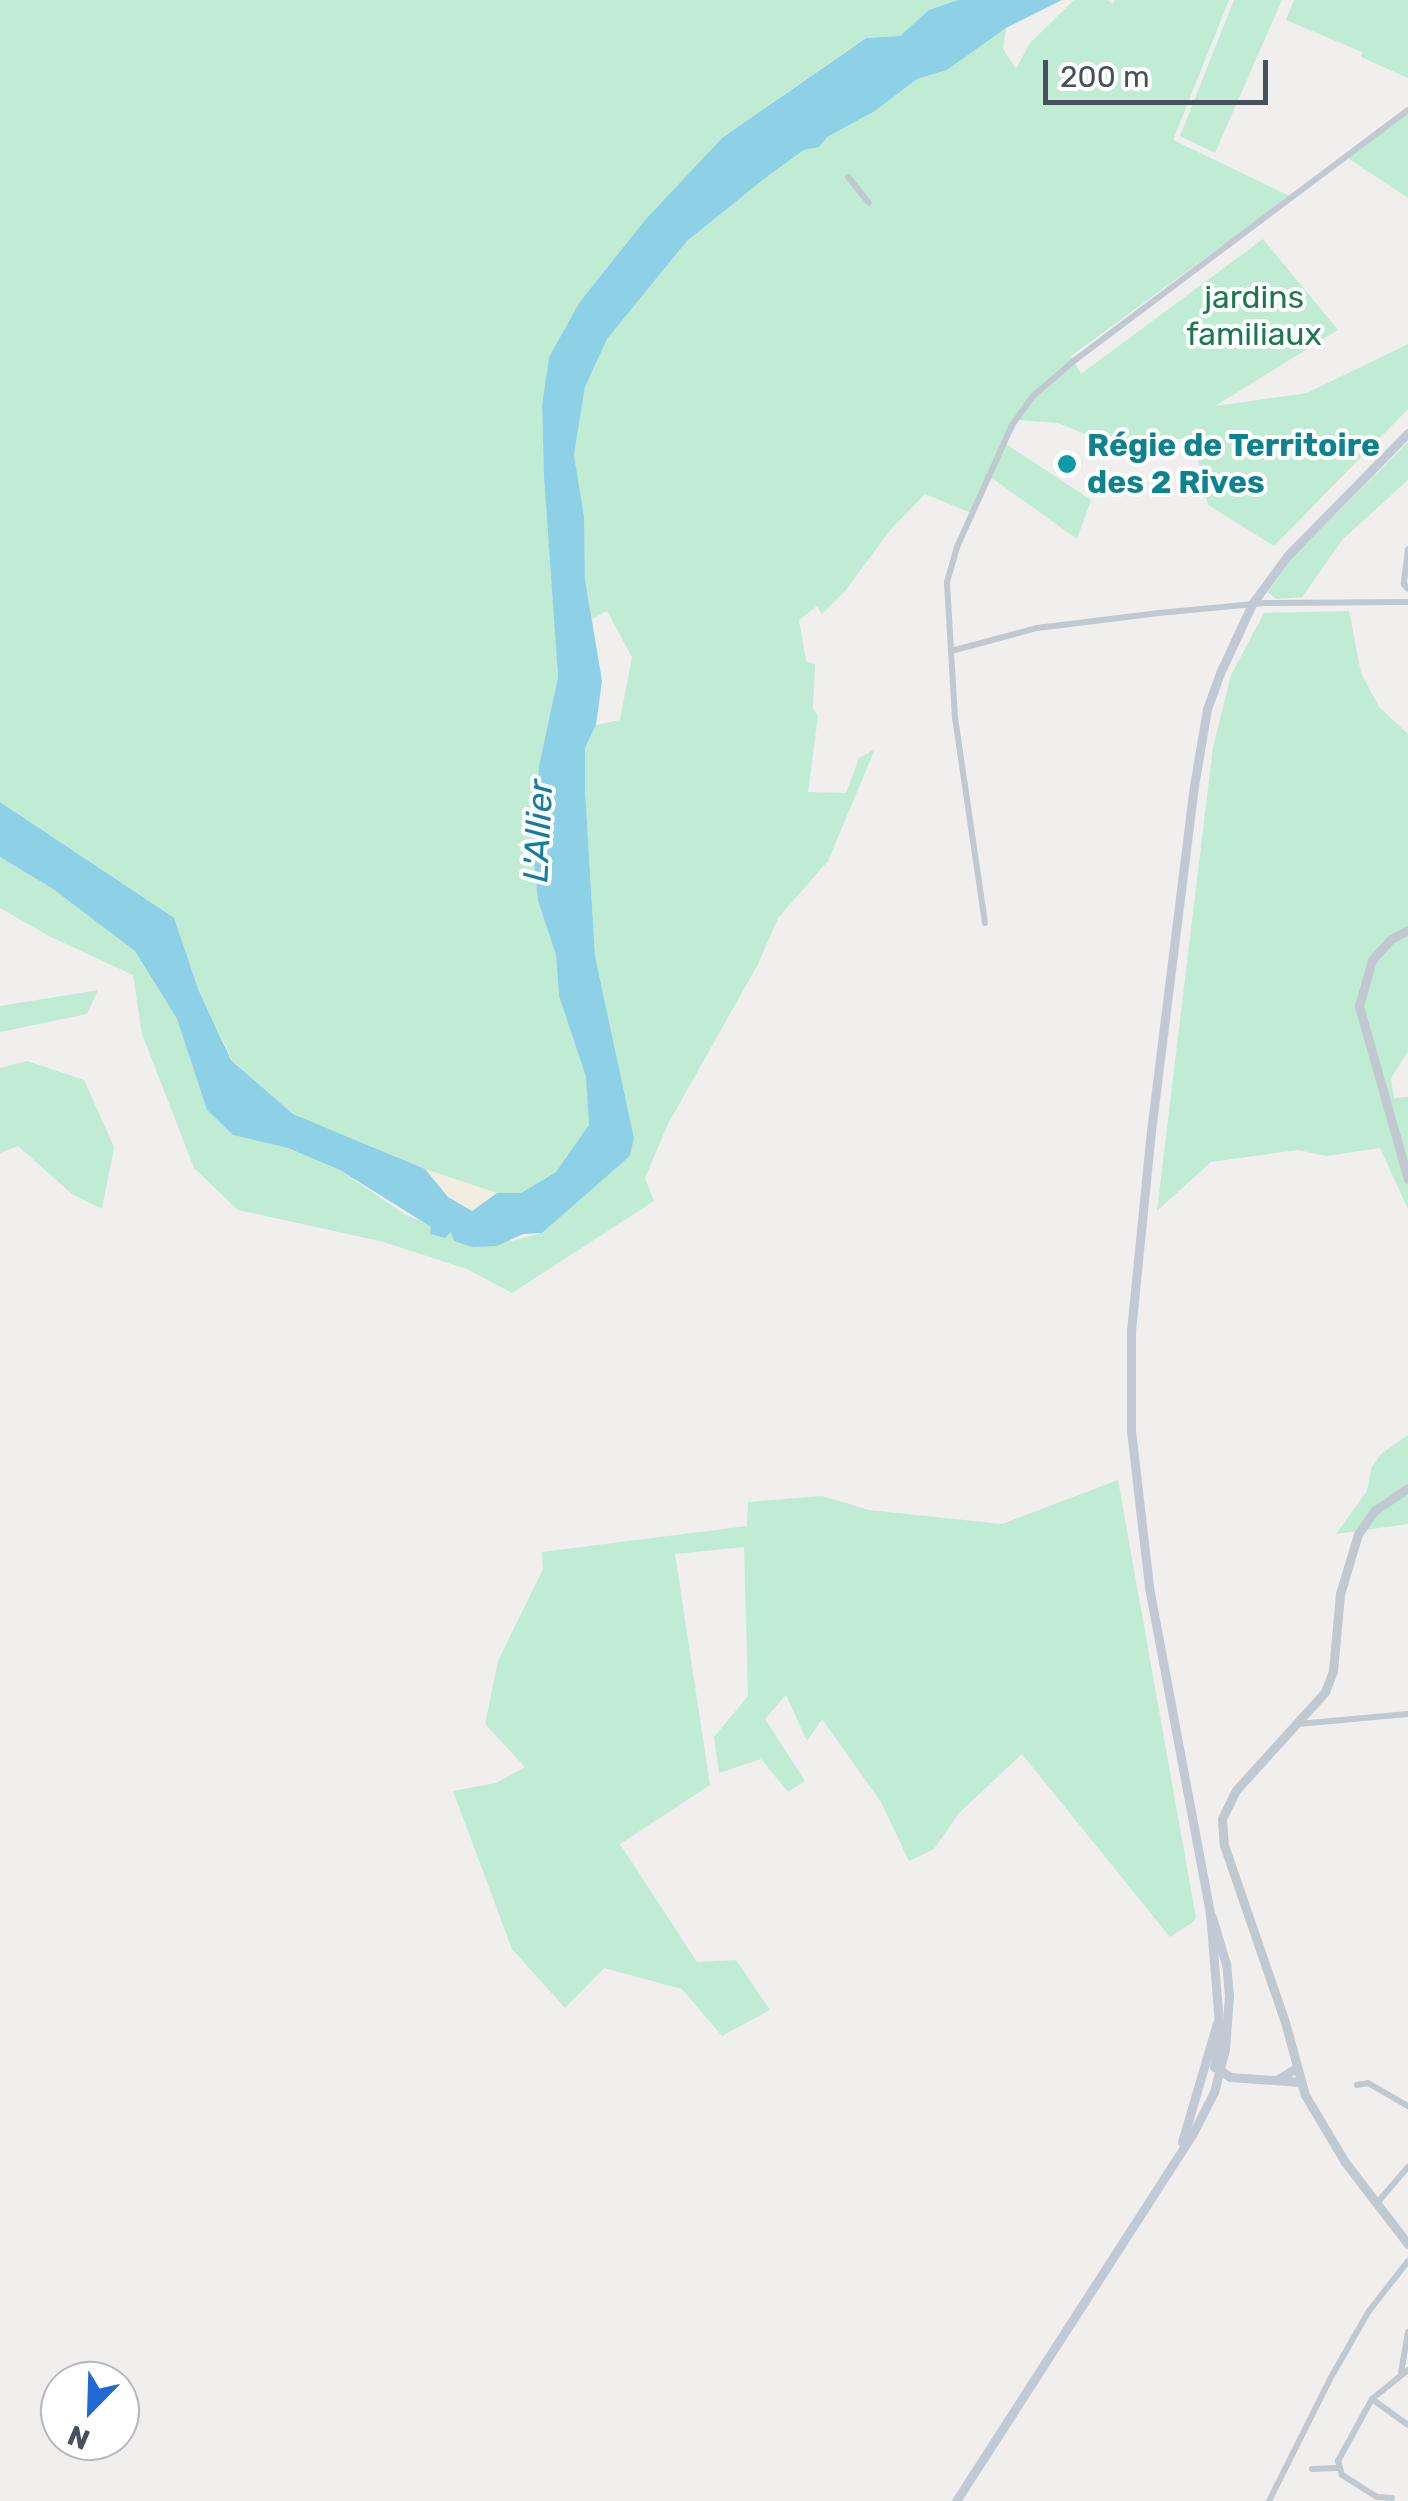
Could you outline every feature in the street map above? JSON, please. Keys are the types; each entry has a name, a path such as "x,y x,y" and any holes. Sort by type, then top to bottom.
{"main road":[{"path":"1214,2067 1218,2020 1210,1913 1142,1539 1130,1392 1142,1206 1194,786 1208,709 1252,604 1314,526 1408,433"},
{"path":"956,2501 1180,2150 1214,2067 1228,1996 1218,1928 1210,1913"},
{"path":"1214,2067 1229,2066 1248,2076 1301,2082"},
{"path":"1278,2079 1296,2068"}],"street":[{"path":"985,923 955,718 948,571 987,475 1032,396 1408,110"},
{"path":"848,177 869,204"},
{"path":"1408,549 1404,584 1408,590"},
{"path":"951,651 1037,628 1252,604 1408,602"},
{"path":"1408,930 1391,938 1372,960 1359,1006 1408,1178"},
{"path":"1408,1488 1375,1510 1358,1534 1340,1594 1330,1681 1298,1724 1236,1790 1222,1820 1224,1846 1286,2022 1305,2095 1331,2141 1408,2244"},
{"path":"1298,1724 1408,1714"},
{"path":"1356,2085 1368,2084 1408,2106"},
{"path":"1377,2203 1408,2167"},
{"path":"1269,2501 1330,2379 1369,2312 1408,2262"},
{"path":"1338,2468 1346,2443 1372,2399 1404,2372 1408,2332"},
{"path":"1372,2399 1408,2425"},
{"path":"1312,2470 1338,2468 1377,2497 1392,2498"}],"green space":[{"path":"0,0 958,0 930,10 900,36 865,38 722,138 645,220 579,303 549,357 542,405 544,477 558,677 539,766 532,843 538,901 556,955 559,996 586,1077 590,1125 556,1172 521,1193 497,1193 425,1169 293,1114 232,1060 198,989 173,918 0,802"},
{"name":"jardins familiaux","path":"1074,0 1107,0 1113,4 1115,0 1229,0 1173,140 1290,196 1071,356 1081,374 1263,239 1338,330 1215,406 1307,393 1408,344 1408,409 1274,546 1208,505 1193,437 1116,447 1058,423 1019,420 1006,444 1091,500 1077,539 992,478 971,513 925,494 891,529 845,591 822,614 817,606 799,620 806,661 815,664 813,708 818,716 808,792 846,793 859,758 875,749 828,861 778,918 758,964 668,1124 645,1178 654,1201 512,1293 467,1269 380,1241 238,1210 194,1168 142,1034 133,975 0,908 0,857 53,889 135,951 177,1019 207,1110 233,1135 288,1148 340,1170 404,1214 455,1235 512,1241 542,1233 630,1156 634,1138 595,956 585,789 585,748 596,725 620,720 632,657 607,611 592,619 585,579 584,516 574,455 585,387 607,339 687,241 764,179 804,150 819,147 827,137 875,111 917,79 947,70 1006,28 1003,49 1016,69 1030,43"},
{"path":"1234,0 1282,0 1215,153 1180,136"},
{"path":"1294,0 1408,0 1408,78 1361,57 1362,52 1286,20"},
{"path":"1408,110 1408,198 1346,157"},
{"path":"1408,442 1408,480 1343,539 1302,597 1276,599 1268,592 1293,557"},
{"path":"1349,611 1361,673 1379,707 1408,734 1408,1051 1391,1078 1394,1098 1408,1097 1408,1209 1380,1148 1326,1156 1298,1150 1211,1162 1157,1211 1213,747 1231,675 1264,613"},
{"path":"98,990 87,1014 0,1032 0,1006"},
{"path":"27,1061 84,1080 114,1147 102,1209 72,1194 18,1146 0,1153 0,1068"},
{"path":"1408,1435 1408,1524 1336,1534 1367,1491 1371,1469 1381,1454"},
{"path":"1118,1480 1196,1918 1193,1922 1170,1937 1022,1754 959,1813 934,1849 909,1861 881,1802 822,1719 807,1741 786,1695 765,1719 805,1781 788,1792 761,1759 719,1773 714,1737 748,1696 744,1547 675,1554 710,1785 620,1844 697,1962 736,1960 770,2010 722,2036 682,1989 604,1968 565,2008 512,1949 453,1791 496,1783 525,1767 485,1724 498,1661 543,1569 542,1552 747,1526 748,1502 822,1496 869,1510 1002,1524"}],"sand":[{"path":"425,1169 497,1193 472,1211 448,1197"}],"water":[{"name":"L'Allier","path":"958,0 1062,0 1006,28 947,70 917,79 875,111 827,137 819,147 804,150 687,241 607,339 585,387 574,455 584,516 585,579 602,681 596,725 585,748 585,789 595,956 634,1138 630,1156 542,1233 523,1234 497,1246 472,1247 454,1241 451,1232 445,1238 430,1234 431,1227 340,1170 288,1148 233,1135 207,1110 177,1019 135,951 53,889 0,857 0,802 174,918 198,989 231,1060 293,1114 425,1169 448,1197 472,1211 497,1193 521,1193 556,1172 589,1125 586,1077 559,996 556,955 538,901 532,843 539,766 558,677 544,477 542,405 549,357 579,303 645,220 722,138 866,38 900,36 929,10"}],"place":[{"name":"Régie de Territoire des 2 Rives","path":"1067,464"}]}
